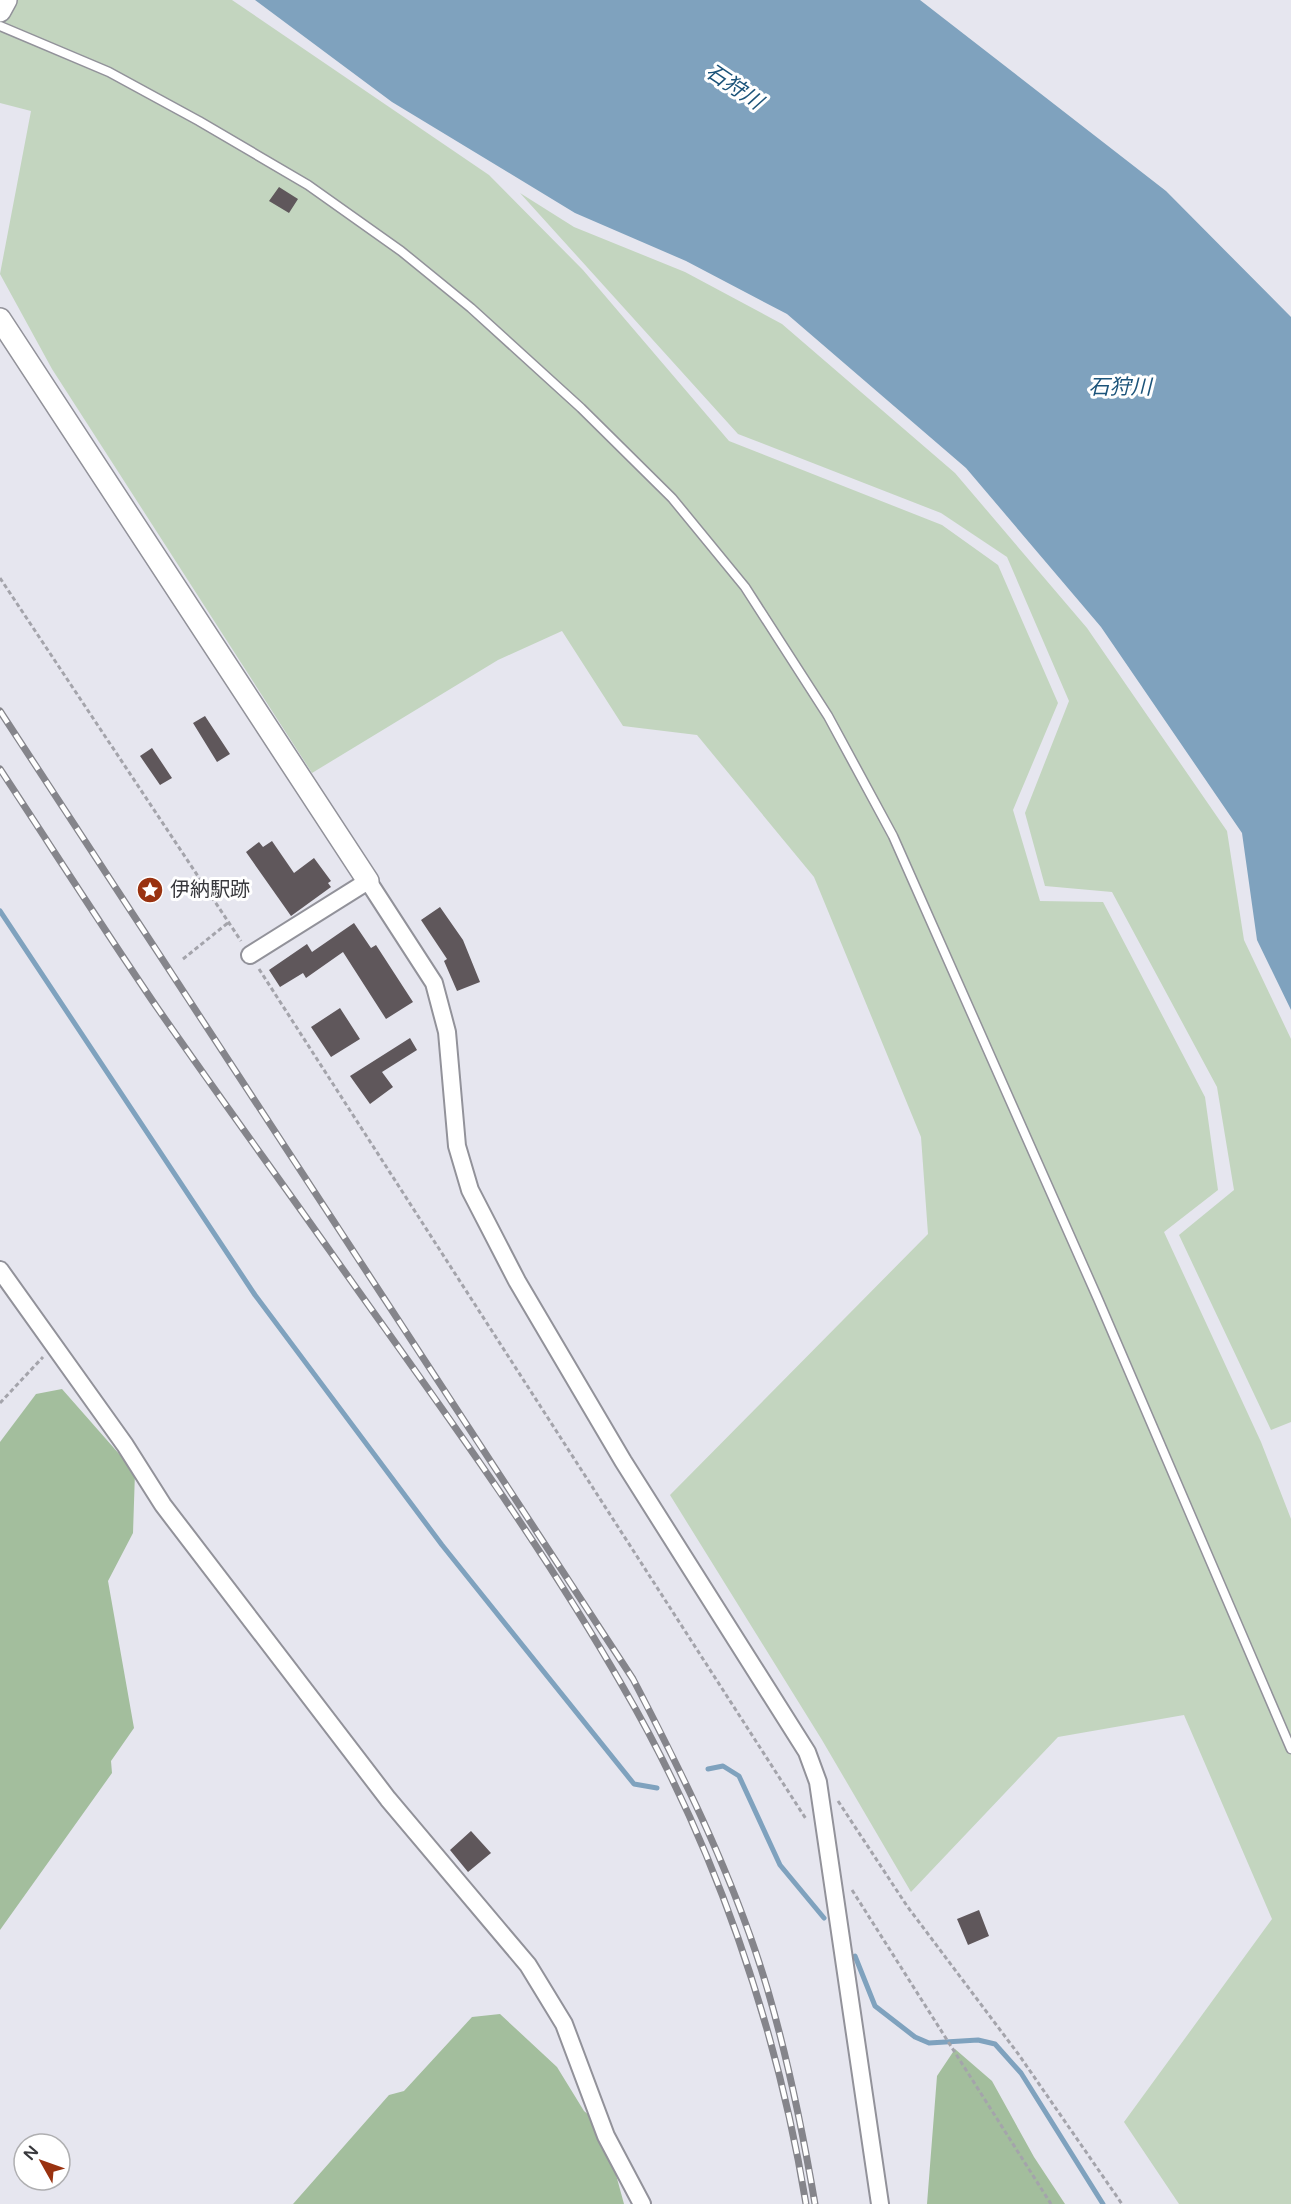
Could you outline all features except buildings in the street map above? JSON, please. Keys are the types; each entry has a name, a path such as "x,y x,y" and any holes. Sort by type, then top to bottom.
{"street":[{"path":"0,11 6,0"},
{"path":"0,319 434,983 447,1032 457,1146 470,1190 534,1311 623,1461 807,1752 818,1782 880,2204"},
{"path":"250,955 368,881"},
{"path":"0,1270 57,1347 170,1515 388,1799 528,1965 564,2024 606,2136 642,2204"}],"lane":[{"path":"0,26 110,72 199,121 308,185 401,251 471,308 581,408 672,498 745,586 828,716 893,836 1098,1299 1291,1749"}],"path":[{"path":"0,578 229,922 807,1821"},
{"path":"183,959 229,922"},
{"path":"0,1402 37,1360 57,1347"},
{"path":"818,1782 832,1792 907,1906 1019,2055 1122,2204"},
{"path":"846,1881 1051,2204"}],"green space":[{"path":"0,0 232,0 489,175 583,270 729,441 942,525 998,565 1058,703 1013,810 1040,901 1103,902 1205,1097 1218,1190 1164,1232 1261,1442 1291,1519 1291,2204 1179,2204 1124,2122 1272,1919 1184,1715 1058,1737 911,1892 822,1740 670,1495 928,1234 921,1137 814,877 697,735 623,726 562,631 498,660 312,773 52,369 0,274 31,111 0,103"},
{"path":"520,193 574,227 685,272 782,324 955,473 1087,628 1227,831 1244,940 1291,1039 1291,1422 1271,1430 1179,1235 1234,1190 1217,1087 1112,892 1045,886 1025,813 1069,701 1007,557 941,513 738,434"},
{"path":"62,1389 135,1472 133,1533 108,1581 134,1728 111,1761 112,1773 0,1930 0,1442 36,1394"},
{"path":"500,2014 557,2067 584,2111 603,2127 624,2204 293,2204 389,2095 404,2091 472,2017"},
{"path":"955,2049 992,2081 1034,2157 1065,2204 927,2204 937,2076"}],"water":[{"name":"石狩川","path":"255,0 920,0 1166,191 1291,317 1291,1010 1257,940 1242,833 1101,627 966,468 787,314 686,261 575,213 392,102"}],"waterway":[{"path":"0,911 255,1295 442,1545 634,1784 657,1788"},
{"path":"708,1769 723,1766 739,1776 780,1865 824,1918"},
{"path":"855,1956 875,2006 915,2037 929,2043 978,2040 995,2044 1021,2073 1103,2204"}],"railway":[{"path":"0,711 633,1679 708,1832 755,1950 788,2070 815,2204"},
{"path":"0,769 156,1006 519,1520 590,1630 623,1687 686,1809 738,1937 778,2070 794,2137 806,2204"}],"place":[{"name":"伊納駅跡","path":"150,890"}]}
